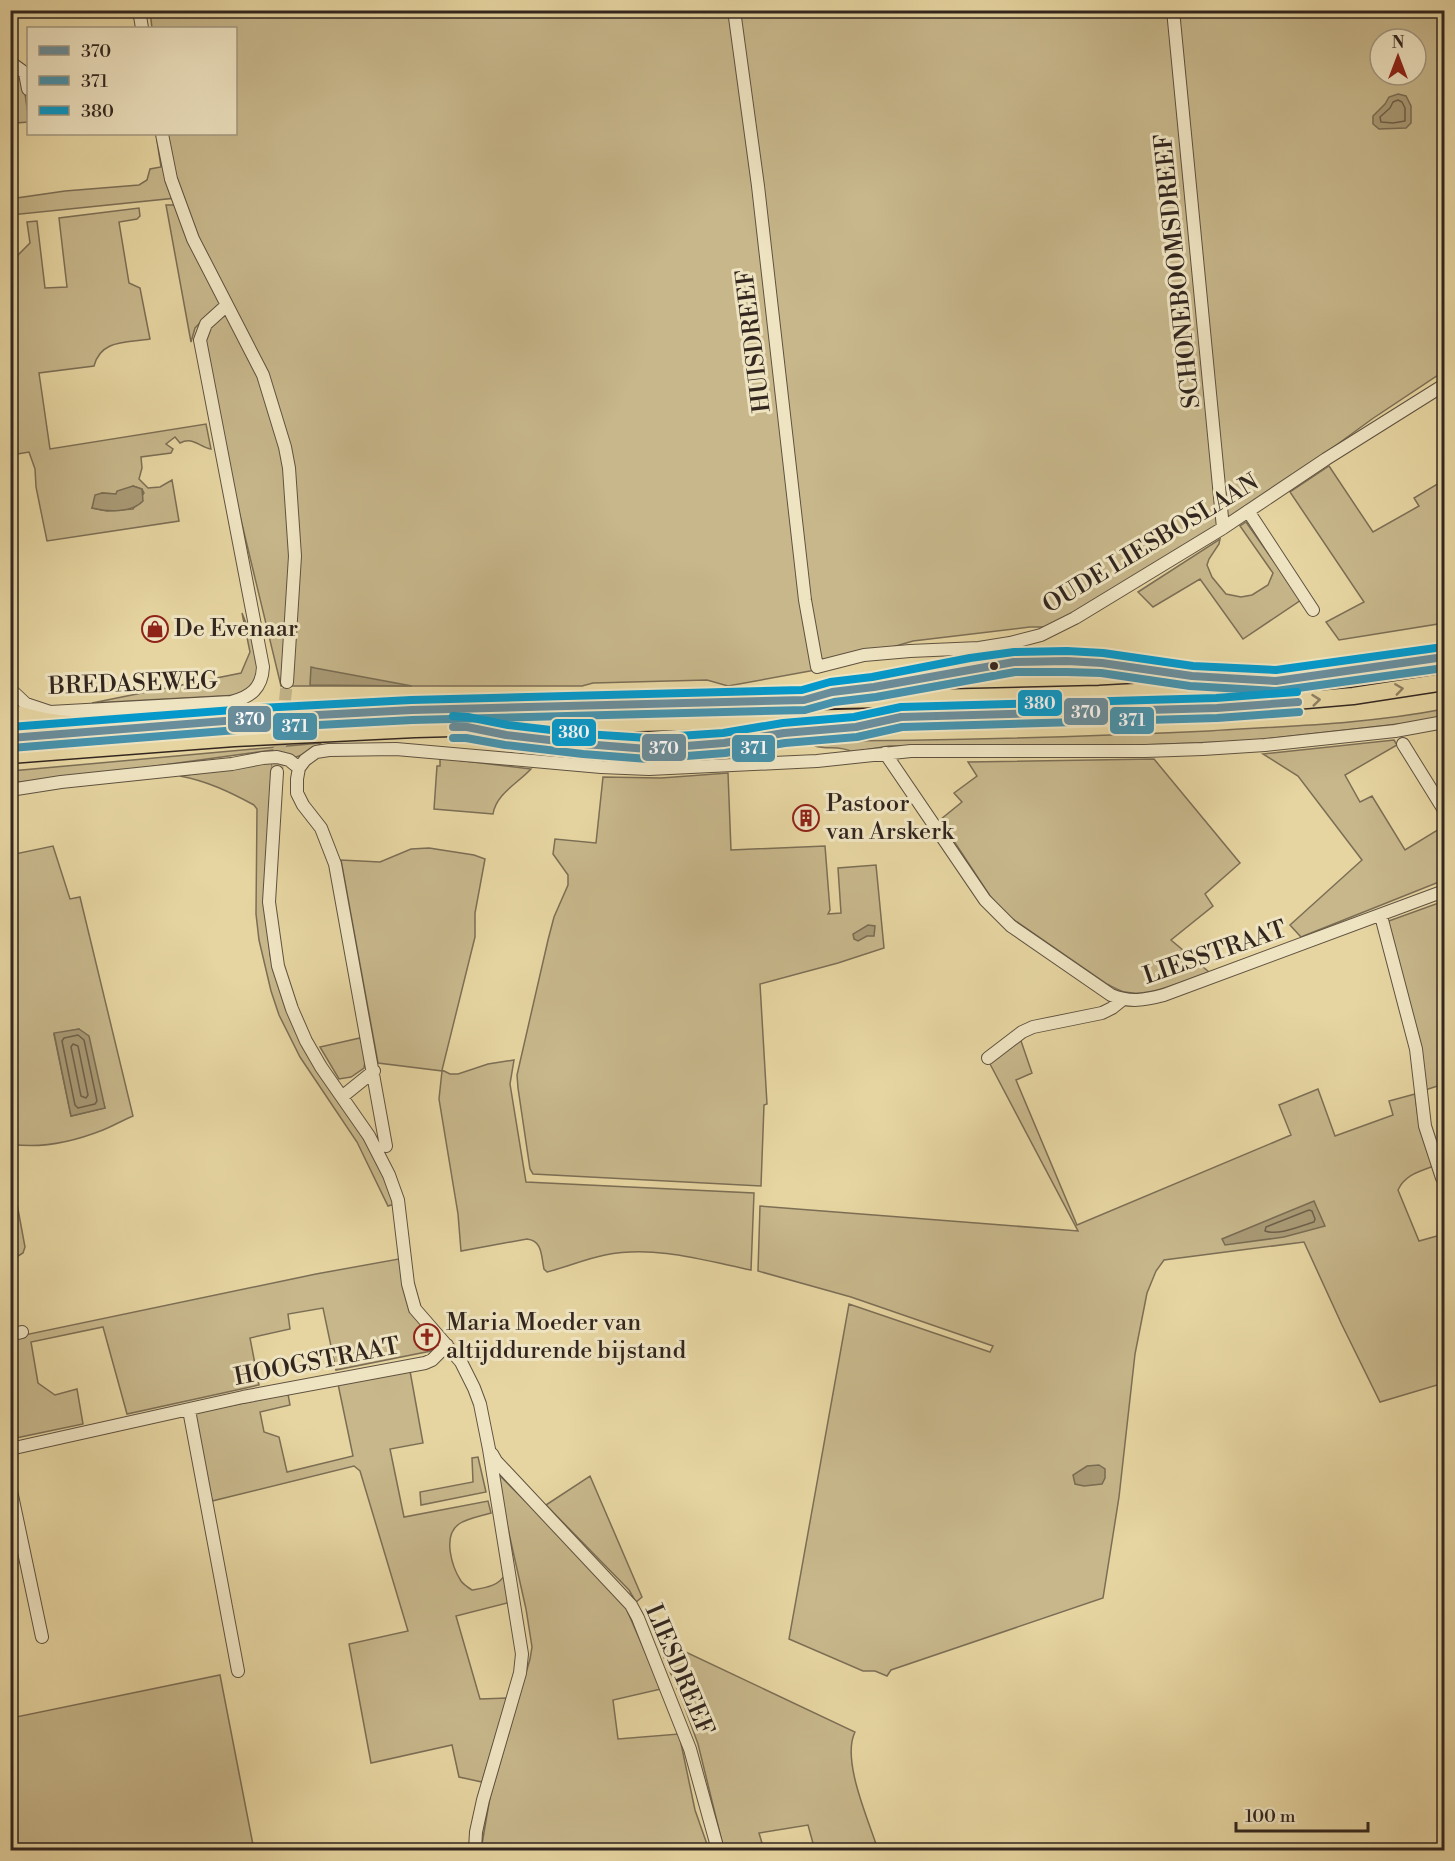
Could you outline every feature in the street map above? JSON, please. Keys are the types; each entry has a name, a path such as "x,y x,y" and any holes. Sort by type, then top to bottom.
{"highway":[{"path":"10,738 157,726 423,710 1099,694 1209,688 1331,674 1444,657"},
{"path":"10,755 234,738 425,728 1217,708 1353,696 1444,682"},
{"path":"16,714 57,724 113,722 157,726"}],"street":[{"path":"139,10 142,27"},
{"name":"HUISDREEF","path":"734,10 758,186 805,600 813,655 817,667"},
{"name":"SCHONEBOOMSDREEF","path":"1173,10 1223,528"},
{"path":"10,65 14,65 25,73 27,84"},
{"path":"162,135 178,200 193,239 263,375 285,447 289,468 295,556 286,682"},
{"name":"BREDASEWEG","path":"10,689 26,704 50,712 231,702 250,695 259,687 263,667 200,340 206,324 227,305"},
{"name":"OUDE LIESBOSLAAN","path":"817,667 864,655 978,648 1010,644 1041,635 1075,618 1223,528 1326,459 1444,386"},
{"path":"1248,511 1314,610"},
{"path":"386,1146 335,864 321,828 303,805 297,793 299,768 316,752 396,749 600,767 649,769 817,761 912,751 1203,749 1348,736 1444,722"},
{"path":"1403,744 1444,810"},
{"name":"LIESSTRAAT","path":"885,753 985,900 1011,926 1111,995 1122,1000 1142,1001 1164,995 1444,891"},
{"path":"10,790 277,757 289,760 299,768"},
{"path":"277,772 269,902 278,966 292,1010 306,1041 321,1067 369,1136 392,1184 398,1200 408,1284 415,1309 461,1362 474,1388 489,1449 522,1654 520,1673 483,1800 476,1832 475,1851"},
{"path":"1381,916 1416,1049 1425,1126 1442,1178"},
{"path":"988,1058 1022,1032 1102,1013 1122,1000"},
{"path":"343,1096 374,1071"},
{"name":"HOOGSTRAAT","path":"10,1449 243,1397 425,1363 432,1360 447,1346"},
{"path":"189,1410 238,1671"},
{"name":"LIESDREEF","path":"489,1449 496,1461 631,1605 690,1749 718,1851"},
{"path":"10,1486 42,1637"}],"shaded area":[{"path":"150,11 1444,11 1444,371 1372,419 1275,490 1066,627 1030,627 913,641 810,671 728,686 707,680 593,683 582,686 281,686 235,495 202,321 195,328 191,342 166,205 178,205 168,135 237,135 237,27 152,27"},
{"path":"11,68 22,72 27,122 11,125"},
{"path":"156,135 158,135 176,198 11,215 10,199 65,191 139,185 147,180 150,169 161,167"},
{"path":"139,208 140,216 137,219 119,222 129,283 140,288 150,339 124,342 109,347 97,357 94,366 39,373 50,449 206,424 211,449 192,441 180,443 175,437 166,444 173,449 171,453 141,457 142,468 139,479 148,488 160,487 172,480 179,521 47,541 36,487 35,469 29,452 11,455 11,262 30,243 27,222 37,221 45,288 67,287 59,218","holes":["133,486 142,489 144,493 133,509 107,511 92,508 102,493 116,494"]},
{"path":"1329,466 1373,532 1419,506 1414,498 1444,480 1444,623 1339,640 1326,622 1364,602 1290,492"},
{"path":"1246,522 1301,600 1243,639 1200,579 1153,607 1138,592 1220,539 1207,565 1212,577 1226,594 1241,597 1252,595 1268,585 1273,573 1240,526"},
{"path":"242,613 259,656 255,685 239,695 92,703 241,673 250,652"},
{"path":"1444,709 1444,718 1247,741 1141,745 889,746 852,752 815,746 812,741 1011,738 1209,731 1356,721"},
{"path":"1394,740 1397,745 1345,775 1360,802 1372,796 1405,850 1444,826 1444,880 1301,937 1290,925 1362,860 1298,776 1263,754"},
{"path":"321,743 308,753 296,757 273,750 90,775 11,783 11,771"},
{"path":"440,758 531,769 498,800 493,814 434,809 437,766 440,766"},
{"path":"1154,759 1240,863 1205,894 1213,906 1171,940 1209,972 1145,993 1125,992 1107,984 1004,913 990,896 940,820 962,802 954,793 977,776 968,762"},
{"path":"272,762 265,880 270,955 282,991 370,1145 395,1204 388,1206 357,1142 300,1057 279,1015 271,991 259,940 256,914 257,809 254,805 218,788 180,776"},
{"path":"728,773 731,850 825,846 830,910 828,914 841,913 838,868 876,865 884,948 760,984 767,1104 764,1105 761,1186 533,1174 530,1169 517,1075 554,917 568,885 568,875 553,854 555,839 596,843 603,777 661,778"},
{"path":"53,846 70,899 80,897 133,1116 92,1134 69,1141 34,1145 11,1144 10,855","holes":["79,1029 105,1108 71,1116 54,1034"]},
{"path":"429,848 474,855 485,859 475,913 475,937 442,1070 450,1074 458,1074 488,1064 514,1060 510,1084 526,1182 754,1193 751,1270 678,1255 623,1252 547,1272 544,1269 539,1246 527,1239 461,1251 458,1214 439,1099 442,1071 378,1063 341,860 380,862 411,849"},
{"path":"1444,901 1444,1084 1422,1091 1386,922"},
{"path":"360,1038 366,1055 364,1068 351,1077 339,1079 320,1047"},
{"path":"1020,1038 1032,1073 1016,1080 1077,1225 1291,1135 1279,1105 1318,1089 1335,1136 1393,1115 1389,1101 1415,1094 1418,1117 1434,1166 1408,1177 1398,1190 1419,1241 1444,1234 1444,1383 1380,1402 1304,1242 1164,1260 1156,1271 1147,1293 1135,1354 1119,1497 1103,1598 891,1670 887,1676 875,1671 863,1671 789,1639 849,1304 990,1352 993,1346 851,1297 758,1271 760,1206 1078,1231 989,1062"},
{"path":"10,1166 25,1247 23,1253 15,1258 11,1242"},
{"path":"404,1258 419,1322 437,1344 431,1351 336,1370 323,1308 288,1314 290,1329 250,1338 259,1385 127,1414 103,1327 31,1342 38,1383 55,1395 77,1389 83,1424 11,1439 10,1338 316,1274"},
{"path":"410,1371 423,1443 390,1449 404,1517 488,1501 491,1513 467,1520 454,1529 450,1552 454,1568 461,1581 472,1590 496,1584 505,1574 511,1602 456,1616 480,1699 507,1698 482,1782 459,1777 452,1745 371,1763 349,1644 408,1631 360,1471 354,1466 212,1501 194,1413 288,1394 290,1405 260,1412 264,1432 279,1437 287,1472 353,1456 338,1384"},
{"path":"478,1457 486,1492 421,1505 420,1492 473,1482 472,1458"},
{"path":"495,1471 568,1543 626,1608 661,1689 613,1700 618,1739 679,1734 695,1810 709,1850 481,1850 490,1797 532,1647 526,1609"},
{"path":"590,1476 642,1597 636,1602 629,1590 546,1505"},
{"path":"656,1638 855,1732 851,1758 854,1774 878,1850 800,1850 814,1847 808,1825 759,1833 762,1843 724,1850 698,1744"},
{"path":"220,1675 254,1850 11,1850 11,1718"}],"water":[{"path":"1398,94 1406,96 1411,106 1411,123 1406,128 1379,129 1373,124 1373,116 1389,97"},
{"path":"133,486 142,489 143,501 138,505 126,510 92,508 95,495 116,494 117,491"},
{"path":"311,667 315,668 412,686 310,685"},
{"path":"868,925 875,926 874,936 867,936 858,941 854,939 853,934"},
{"path":"79,1029 89,1036 105,1108 71,1116 54,1033"},
{"path":"1314,1201 1325,1226 1284,1237 1225,1245 1222,1239"},
{"path":"1099,1465 1105,1469 1102,1484 1084,1486 1075,1484 1073,1475 1087,1466"}],"tunnel":[{"path":"277,772 287,682"}],"transit line":[{"name":"380","path":"10,727 260,708 411,700 802,690 830,682 872,677 1014,652 1103,653 1193,666 1276,670 1443,647"},
{"name":"370","path":"10,738 261,718 412,710 804,700 832,692 874,687 1014,662 1102,663 1192,676 1276,681 1444,657"},
{"name":"371","path":"11,748 262,728 412,720 805,710 834,702 876,697 1015,672 1101,673 1190,686 1276,691 1444,668"},
{"name":"380","path":"453,716 585,734 648,738 723,733 783,723 854,717 901,707 1216,698 1297,692"},
{"name":"370","path":"453,727 467,727 506,735 584,744 648,749 724,743 784,733 856,727 901,717 1217,708 1298,702"},
{"name":"371","path":"453,738 583,754 648,759 725,753 785,743 857,737 902,727 1217,718 1299,712"}],"place":[{"name":"De Evenaar","path":"155,629"},
{"name":"Pastoor van Arskerk","path":"806,818"},
{"name":"Maria Moeder van altijddurende bijstand","path":"427,1337"}]}
